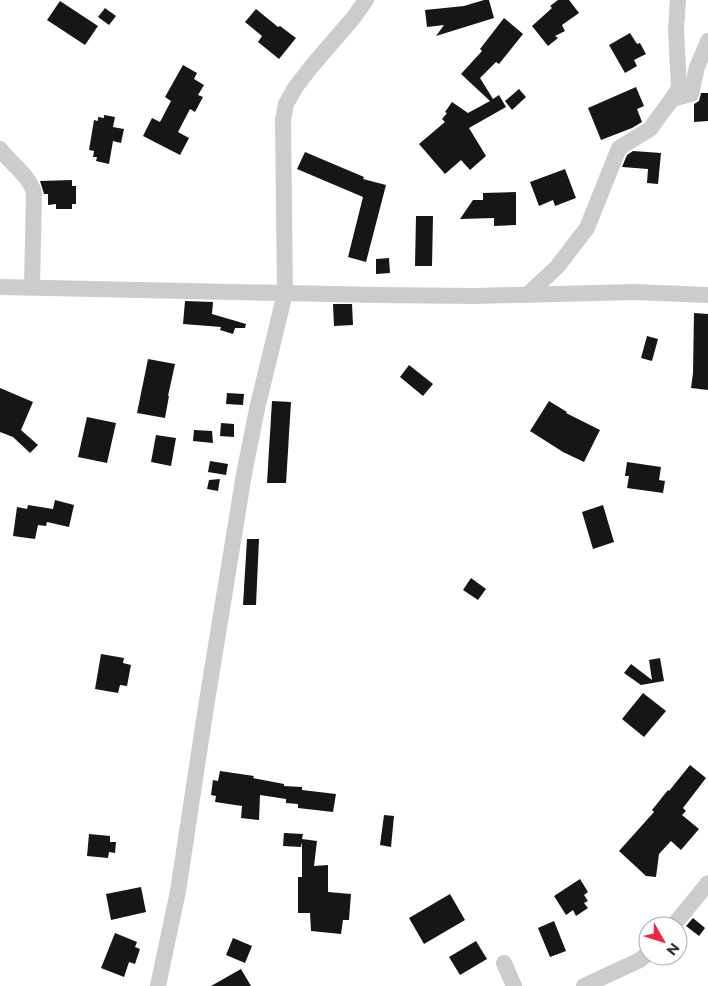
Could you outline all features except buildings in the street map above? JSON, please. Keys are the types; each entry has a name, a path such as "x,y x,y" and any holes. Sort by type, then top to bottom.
{"street":[{"path":"158,986 178,891 244,474 257,409 285,293 282,120 286,104 295,88 366,0"},
{"path":"527,295 557,267 586,228 619,148 650,129 679,88 676,30 678,0"},
{"path":"672,99 690,94 708,41"},
{"path":"0,149 32,186 34,193 32,287"},
{"path":"0,287 378,296 635,292 708,295"},
{"path":"681,916 708,883"},
{"path":"584,986 638,961"},
{"path":"504,963 514,986"}]}
